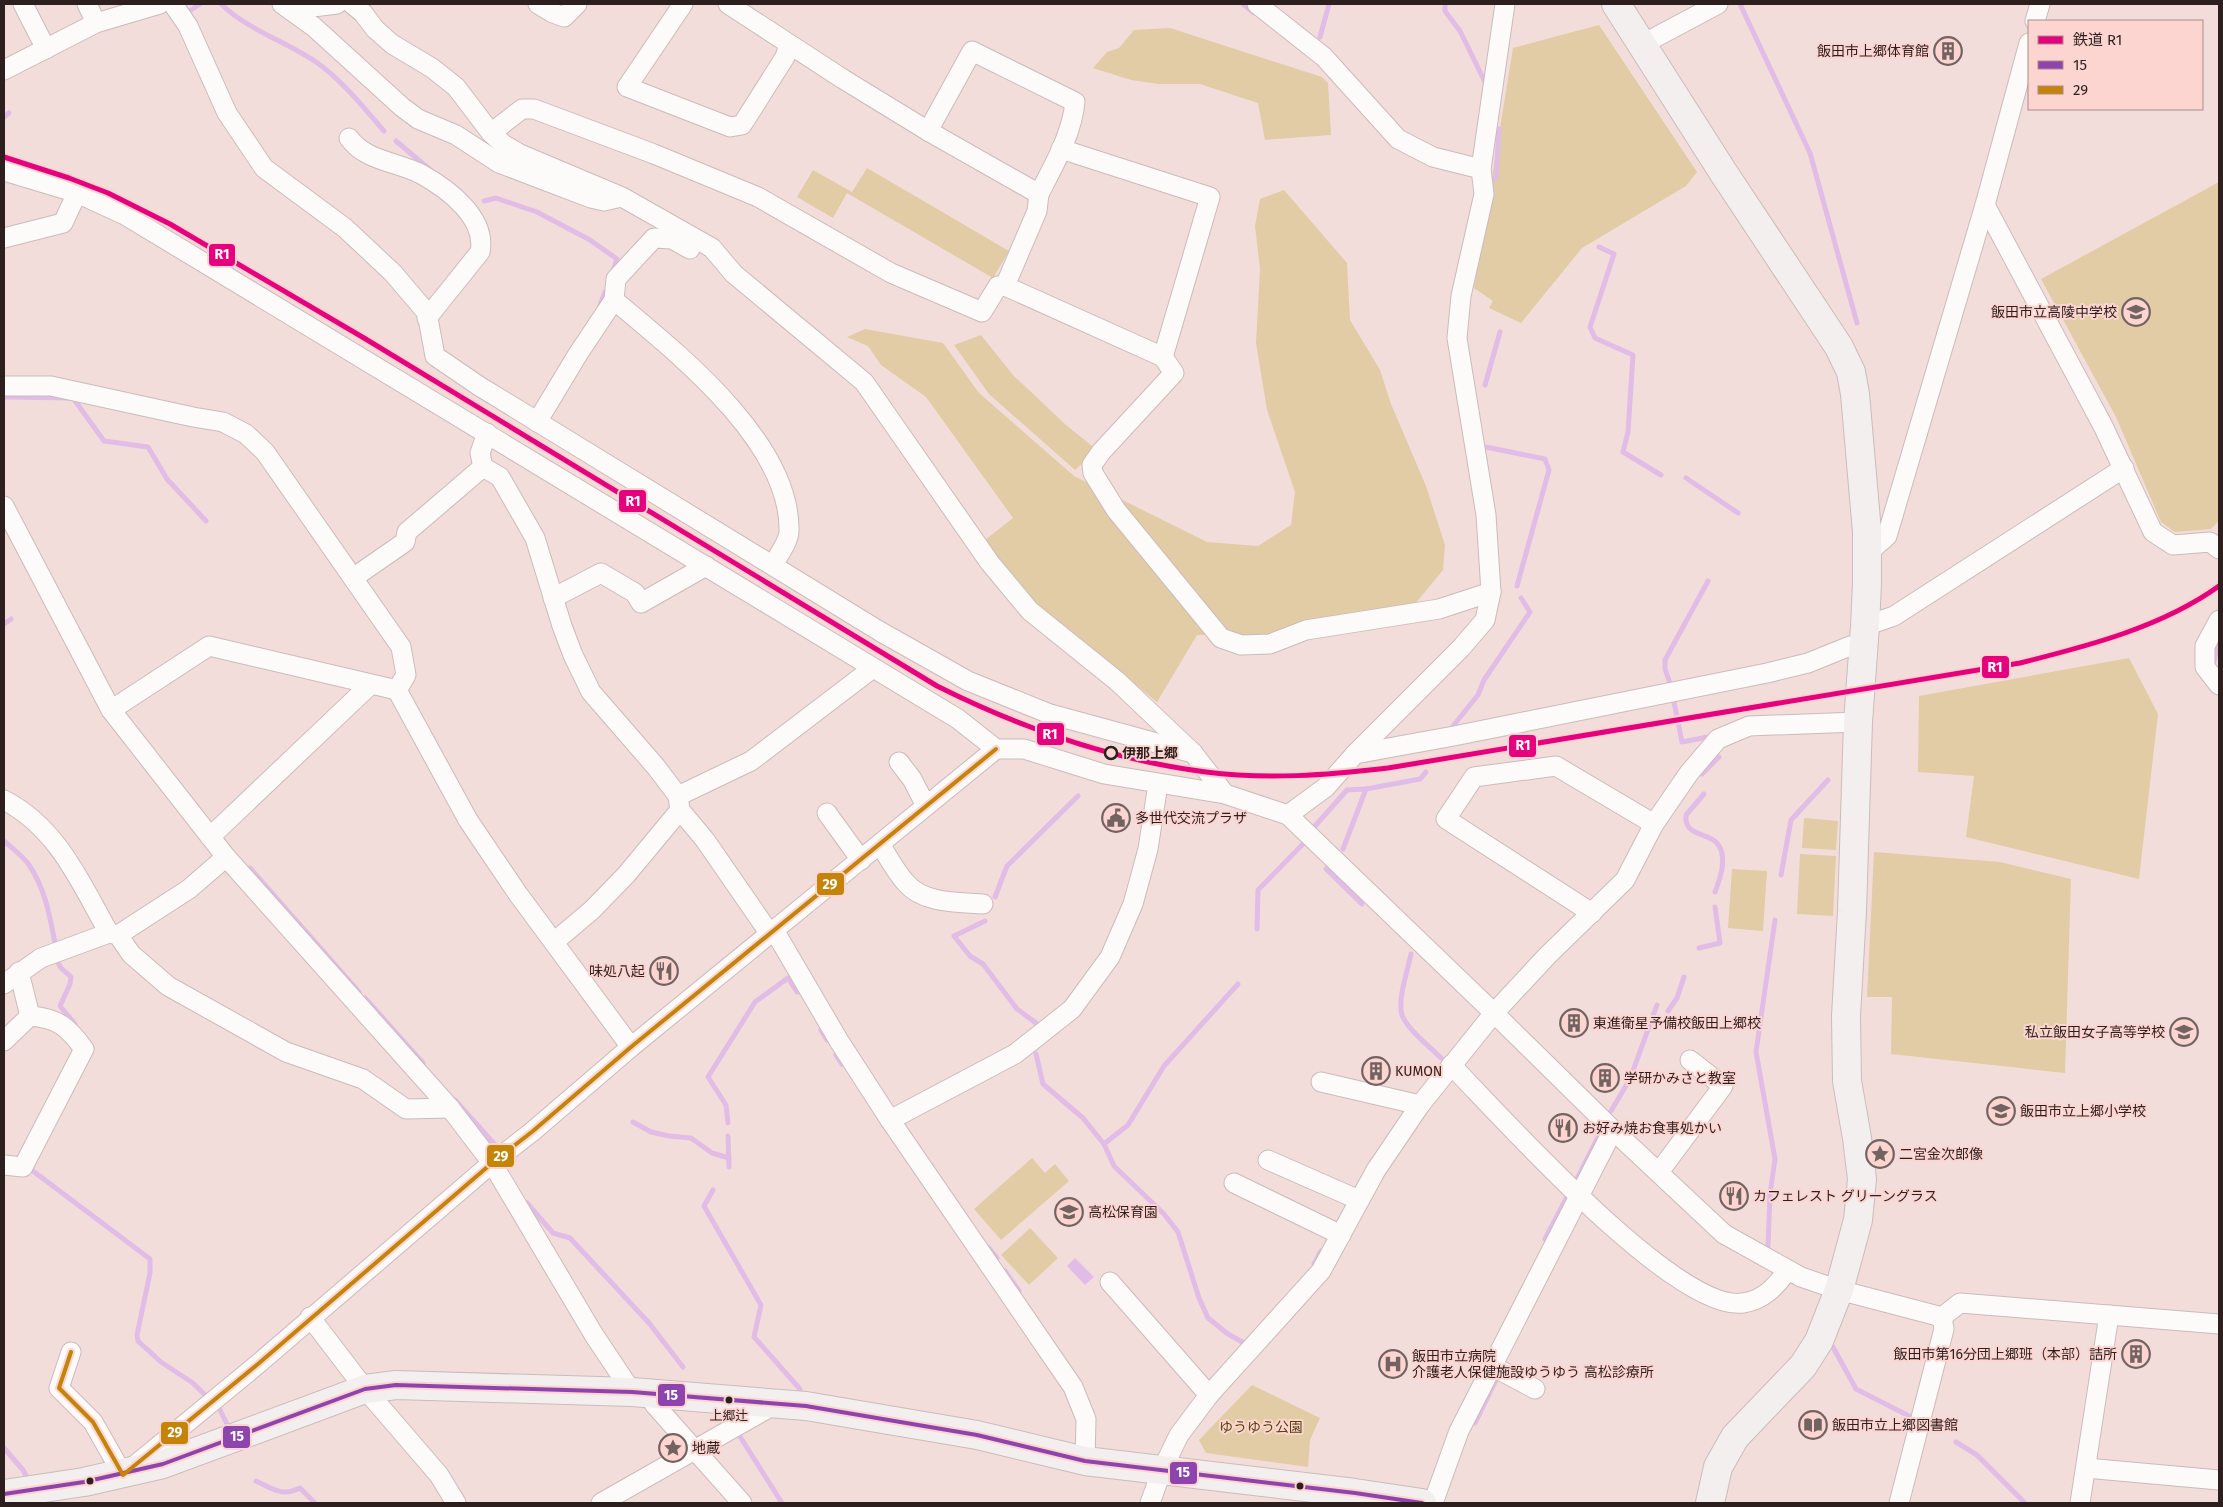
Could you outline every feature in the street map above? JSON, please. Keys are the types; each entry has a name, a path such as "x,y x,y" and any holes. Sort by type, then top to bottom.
{"street":[{"path":"23,4 46,48"},
{"path":"87,4 96,22"},
{"path":"4,70 96,22 160,4"},
{"path":"172,4 188,26 227,113 264,168 327,214 393,274 427,313 435,356 537,422 881,632 968,681 1050,714 1193,753"},
{"path":"282,4 314,27 402,107 418,119 456,135 498,163 591,198 604,201 622,197"},
{"path":"307,4 313,7 337,4"},
{"path":"352,4 392,44 432,68 456,87 491,133 503,144 520,154 622,197 712,248 734,274"},
{"path":"538,4 553,13 564,16 576,4"},
{"path":"683,4 627,87 730,127 742,125 785,57 789,44"},
{"path":"728,4 928,131 1039,194"},
{"path":"1256,4 1324,57 1398,139 1433,157 1480,169"},
{"path":"1288,815 1326,787 1355,754 1461,648 1485,620 1491,592 1486,515 1457,338 1461,296 1484,194 1480,169 1505,4"},
{"path":"1616,4 1839,347 1851,372 1857,414 1867,532 1864,644 1858,719 1852,911 1846,1016 1847,1081 1862,1179 1858,1220 1839,1290 1819,1340 1803,1366 1735,1437 1718,1467 1710,1503"},
{"path":"1642,45 1718,4"},
{"path":"2035,20 2040,4"},
{"path":"1867,554 1887,536 1985,205 2028,48"},
{"path":"928,131 972,51 1075,102 1074,116 1061,150 1039,194 1037,211 1005,286"},
{"path":"491,133 522,109 534,109 639,148 758,197 891,273 982,312 998,286 1005,286 1163,357 1174,373 1101,452 1092,466 1093,473 1116,510 1221,638 1240,645 1270,644 1306,630 1439,609 1491,592"},
{"path":"350,138 353,144 371,156 421,174 454,196 479,227 482,241 480,252 428,318"},
{"path":"1061,150 1210,197 1163,357"},
{"path":"4,170 77,193 125,215 958,719 996,749 1024,749 1104,774 1225,794 1288,815 1613,1130 1724,1234 1787,1271 1839,1290 1942,1317"},
{"path":"4,238 63,223 77,193"},
{"path":"1985,205 2124,468 2154,532 2173,545 2210,542 2219,549"},
{"path":"537,422 578,354 614,300 616,279 654,238 672,238 734,274 864,382 990,563 1030,611 1117,681 1193,753 1225,794"},
{"path":"614,300 675,352 730,406 762,449 785,494 789,533 773,565"},
{"path":"4,386 51,386 223,422 246,434 265,452 401,647 406,675 397,690"},
{"path":"487,433 480,453 483,466 500,477 535,538 573,655 591,692 656,767 705,840 772,932 890,1120 1073,1387 1086,1419 1085,1461"},
{"path":"353,578 405,542 407,532 483,466"},
{"path":"1355,754 1767,673 1808,663 1850,646 1864,644 1894,616 2124,468"},
{"path":"4,506 111,710 226,858 450,1108 492,1162 594,1335 643,1393 742,1503"},
{"path":"554,598 601,573 635,593 641,603 706,566"},
{"path":"2219,620 2205,646 2205,667 2219,685"},
{"path":"111,710 209,646 397,690"},
{"path":"554,942 592,910 626,875 679,803 751,761 873,668"},
{"path":"210,837 370,685"},
{"path":"397,690 468,820 518,894 631,1048"},
{"path":"1150,1503 1162,1470 1179,1434 1209,1395 1321,1270 1376,1170 1420,1105 1494,1013 1547,956 1624,880 1654,824 1689,774 1718,739 1750,726 1858,719"},
{"path":"123,1475 258,1364 310,1317 492,1162 533,1132 631,1048 996,749"},
{"path":"899,762 912,778 926,806"},
{"path":"1592,913 1446,819 1474,777 1556,766 1654,824"},
{"path":"890,1120 1015,1054 1072,1009 1110,957 1133,904 1148,848 1158,784"},
{"path":"4,800 44,828 60,847 114,934 131,954 168,986 286,1052 363,1079 406,1109 450,1108"},
{"path":"827,813 861,860"},
{"path":"880,844 906,883 916,892 934,899 983,904"},
{"path":"4,984 41,958 114,934 189,889 226,858"},
{"path":"19,972 30,1016"},
{"path":"4,1041 20,1023 30,1016 47,1017 64,1026 84,1049 23,1167 4,1165"},
{"path":"1659,1172 1723,1086 1690,1060"},
{"path":"1452,1065 1579,1196 1613,1228 1678,1280 1696,1291 1714,1298 1742,1303 1759,1298 1773,1289 1787,1271"},
{"path":"1321,1082 1420,1105"},
{"path":"1433,1503 1459,1431 1613,1130"},
{"path":"1268,1160 1359,1200"},
{"path":"1234,1183 1341,1236"},
{"path":"1110,1282 1209,1395"},
{"path":"1942,1317 1960,1303 2219,1324"},
{"path":"2080,1503 2109,1315"},
{"path":"310,1317 365,1389 439,1475 456,1503"},
{"path":"1899,1503 1944,1328 1942,1317"},
{"path":"70,1352 59,1388 92,1422 123,1475"},
{"path":"1492,1366 1535,1389"},
{"path":"4,1494 123,1475 163,1464 236,1439 309,1409 365,1389 396,1385 643,1393 829,1409 968,1434 1085,1461 1355,1493 1422,1503"},
{"path":"601,1503 765,1410 769,1403"},
{"path":"2086,1468 2219,1480"}],"green space":[{"path":"1599,25 1697,172 1686,186 1582,248 1521,323 1489,308 1493,301 1474,288 1513,48"},
{"path":"1170,28 1322,77 1328,83 1331,135 1265,140 1258,103 1200,84 1159,84 1131,80 1093,68 1107,52 1119,48 1134,30"},
{"path":"867,168 1009,251 993,278 847,193 833,218 797,197 813,170 852,192"},
{"path":"2219,182 2219,521 2211,529 2175,532 2161,522 2116,417 2041,279"},
{"path":"1284,190 1347,263 1350,320 1380,370 1391,404 1426,486 1445,545 1443,570 1415,604 1266,636 1197,635 1157,702 1033,601 985,540 1013,518 926,397 881,365 868,346 847,337 865,329 943,343 979,393 1074,476 1207,542 1258,546 1291,525 1295,492 1267,410 1256,343 1260,269 1255,226 1260,199"},
{"path":"981,335 1013,375 1066,425 1097,450 1075,470 989,394 954,345"},
{"path":"2129,658 2158,714 2139,879 1966,837 1974,776 1918,772 1919,696"},
{"path":"1804,818 1838,821 1836,850 1802,848"},
{"path":"1874,852 2000,862 2071,879 2065,1073 1891,1054 1892,997 1867,997"},
{"path":"1800,854 1836,856 1833,916 1797,914"},
{"path":"1732,869 1767,871 1763,931 1728,928"},
{"path":"1032,1158 1045,1173 1055,1164 1069,1181 1001,1240 974,1209"},
{"path":"1030,1228 1058,1258 1029,1285 1001,1255"},
{"name":"ゆうゆう公園","path":"1252,1385 1320,1418 1310,1440 1308,1467 1206,1453 1199,1440"}],"shaded area":[{"path":"1075,1258 1094,1277 1085,1285 1067,1266"}],"waterway":[{"path":"188,12 200,4"},
{"path":"221,4 243,21 326,69 352,94 384,131"},
{"path":"1243,4 1254,13"},
{"path":"1320,37 1329,4"},
{"path":"1445,4 1445,11 1460,31 1485,82"},
{"path":"1740,4 1810,153 1857,323"},
{"path":"4,117 9,113"},
{"path":"1493,179 1496,178 1499,129"},
{"path":"396,141 434,173"},
{"path":"484,201 496,198 537,212 590,240 617,259 612,274"},
{"path":"1599,247 1614,254 1590,327 1595,338 1633,355 1628,432 1623,452 1661,475"},
{"path":"599,308 605,292"},
{"path":"1485,385 1500,332"},
{"path":"4,397 73,398 104,441 148,447 167,479 206,521"},
{"path":"1486,447 1545,459 1549,470 1517,586"},
{"path":"1686,478 1738,513"},
{"path":"1671,686 1665,669 1665,660 1708,581"},
{"path":"1453,726 1478,695 1484,680 1530,612 1521,598"},
{"path":"4,624 11,619"},
{"path":"2214,662 2219,638"},
{"path":"1673,697 1682,742 1713,736"},
{"path":"1702,774 1719,757"},
{"path":"1343,849 1366,789 1420,779 1426,772"},
{"path":"1781,875 1791,820 1828,780"},
{"path":"1315,826 1347,790 1366,789"},
{"path":"1704,794 1686,815 1686,822 1688,827 1696,833 1711,839 1720,847 1723,860 1715,892"},
{"path":"995,897 1007,866 1078,796"},
{"path":"4,841 24,858 35,874 46,903 55,943"},
{"path":"1257,929 1258,890 1303,844"},
{"path":"1329,866 1326,869 1362,904"},
{"path":"250,868 359,992"},
{"path":"1699,948 1720,943 1715,907"},
{"path":"1768,1247 1770,1194 1775,1159 1756,1052 1775,920"},
{"path":"985,921 954,936 970,956 983,964 1017,1009 1036,1023"},
{"path":"1411,954 1402,994 1402,1015 1414,1032 1441,1058"},
{"path":"57,961 61,968 71,977 70,984 60,1006 75,1024 75,1027"},
{"path":"1668,1011 1677,998 1684,977"},
{"path":"728,1123 726,1105 708,1077 755,1002 788,978 797,992"},
{"path":"1238,984 1164,1066 1128,1125 1104,1144 1114,1166 1164,1214 1178,1232 1199,1298 1208,1318 1228,1334 1244,1343"},
{"path":"365,998 423,1063"},
{"path":"1611,1111 1630,1079 1657,1005"},
{"path":"821,1030 827,1040"},
{"path":"1036,1054 1043,1084 1083,1118 1104,1144"},
{"path":"836,1055 842,1064"},
{"path":"455,1100 497,1147"},
{"path":"633,1122 651,1132 691,1138 712,1153 729,1158"},
{"path":"1574,1185 1601,1131"},
{"path":"728,1136 729,1167"},
{"path":"29,1168 150,1259 150,1273 137,1335 138,1341 161,1362 193,1383 206,1396"},
{"path":"713,1190 704,1206 761,1305 754,1337 800,1389"},
{"path":"1545,1239 1568,1195"},
{"path":"527,1203 553,1233 570,1238 649,1323 683,1367"},
{"path":"989,1248 997,1258"},
{"path":"1314,1264 1321,1251"},
{"path":"1005,1271 1019,1291"},
{"path":"1833,1347 1856,1389 1909,1416"},
{"path":"1475,1423 1498,1376"},
{"path":"219,1408 229,1428"},
{"path":"739,1435 782,1503"},
{"path":"1956,1442 1977,1455 2025,1503"},
{"path":"4,1448 23,1470 29,1481"},
{"path":"256,1481 283,1492 294,1491 300,1488 315,1503"}],"rail line":[{"name":"R1","path":"4,157 108,193 170,224 364,338 937,686 1034,729 1102,751 1171,767 1251,776 1343,773 1388,768 2020,663 2124,634 2173,613 2219,586"}],"transit line":[{"name":"29","path":"71,1352 59,1388 93,1422 123,1475 258,1364 492,1163 533,1131 631,1047 996,749"},
{"name":"15","path":"4,1494 84,1482 163,1464 365,1389 396,1385 632,1392 806,1406 977,1435 1085,1461 1355,1493 1422,1503"}],"place":[{"name":"飯田市上郷体育館","path":"1948,51"},
{"name":"飯田市立高陵中学校","path":"2136,312"},
{"name":"伊那上郷","path":"1111,753"},
{"name":"多世代交流プラザ","path":"1116,818"},
{"name":"味処八起","path":"664,971"},
{"name":"東進衛星予備校飯田上郷校","path":"1574,1023"},
{"name":"私立飯田女子高等学校","path":"2184,1032"},
{"name":"KUMON","path":"1376,1071"},
{"name":"学研かみさと教室","path":"1605,1078"},
{"name":"飯田市立上郷小学校","path":"2001,1111"},
{"name":"お好み焼お食事処かい","path":"1563,1128"},
{"name":"二宮金次郎像","path":"1880,1154"},
{"name":"カフェレスト グリーングラス","path":"1734,1196"},
{"name":"高松保育園","path":"1069,1212"},
{"name":"飯田市第16分団上郷班（本部）詰所","path":"2136,1354"},
{"name":"飯田市立病院 介護老人保健施設ゆうゆう 高松診療所","path":"1393,1364"},
{"name":"上郷辻","path":"729,1400"},
{"name":"飯田市立上郷図書館","path":"1813,1425"},
{"name":"地蔵","path":"673,1448"}]}
